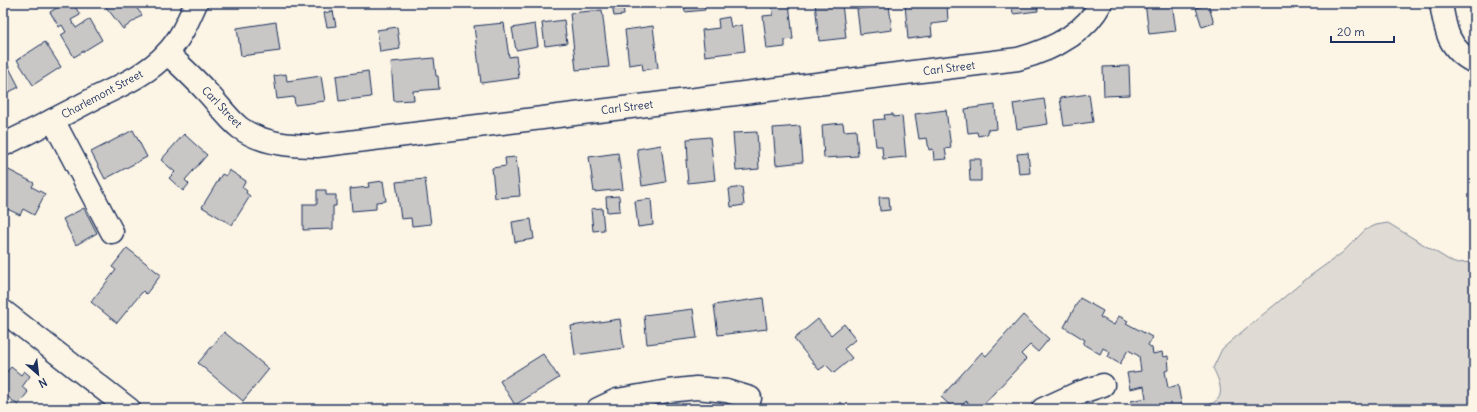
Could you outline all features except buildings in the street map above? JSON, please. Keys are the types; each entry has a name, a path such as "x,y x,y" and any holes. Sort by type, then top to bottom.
{"street":[{"name":"Charlemont Street","path":"3,145 141,74 167,53 178,40 196,3"},
{"name":"Carl Street","path":"167,53 241,128 259,138 279,144 317,146 1018,59 1039,53 1062,42 1087,22 1101,3"},
{"path":"1441,3 1446,28 1452,44 1462,55 1474,62"},
{"path":"53,120 112,232"},
{"path":"3,312 129,409"},
{"path":"1043,409 1078,393 1103,385"},
{"path":"598,409 606,404 621,399 696,388 727,391 750,398"}],"shaded area":[{"path":"1388,223 1454,263 1474,262 1474,409 1200,409 1213,403 1219,397 1220,384 1213,368 1222,349 1310,276 1342,253 1365,230 1376,225"}]}
